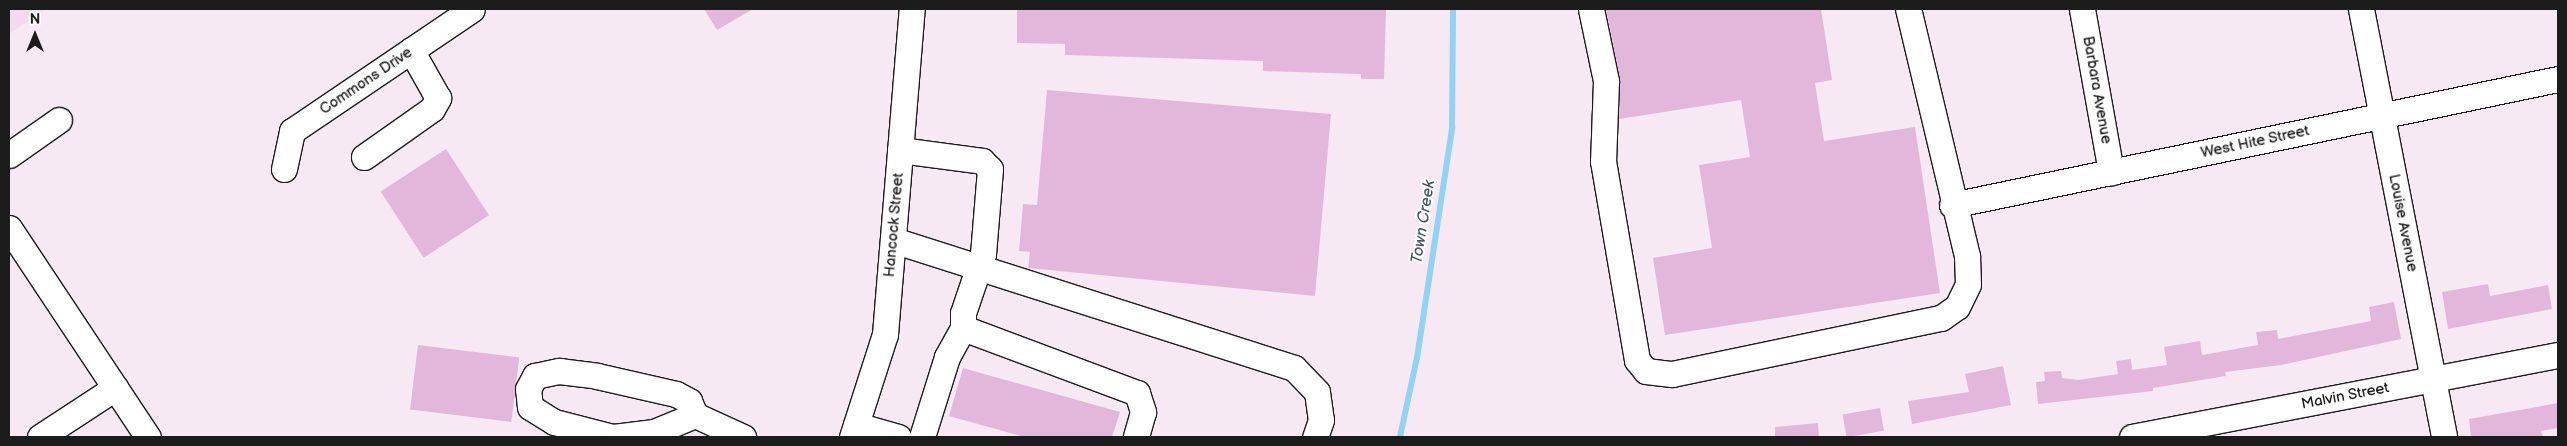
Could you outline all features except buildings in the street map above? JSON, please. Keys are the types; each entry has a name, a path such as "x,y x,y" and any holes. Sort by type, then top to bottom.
{"street":[{"name":"Commons Drive","path":"284,169 292,131 472,9"},
{"name":"Hancock Street","path":"854,431 885,334 912,9"},
{"path":"1591,9 1606,80 1603,142 1610,205 1637,360 1646,371 1672,374 1941,318 1957,307 1968,284 1967,256 1952,205 1908,9"},
{"name":"Barbara Avenue","path":"2082,9 2111,172"},
{"name":"Louise Avenue","path":"2361,9 2444,437"},
{"path":"364,157 432,108 438,98 411,50"},
{"name":"West Hite Street","path":"1952,205 2558,79"},
{"path":"9,155 59,120"},
{"path":"900,150 982,161 990,169 984,254 963,313 963,328 947,357 922,437"},
{"path":"9,228 148,437"},
{"path":"892,240 1294,368 1317,392 1321,420 1316,437"},
{"path":"963,328 1137,393 1143,412 1136,437"},
{"name":"Malvin Street","path":"2132,437 2558,355"},
{"path":"695,415 654,432 613,437 554,422 530,407 528,389 535,376 559,370 597,376 676,394 689,402 695,415 743,437"},
{"path":"40,437 115,388"},
{"path":"854,431 898,437"}],"shaded area":[{"path":"9,9 47,9 9,34"}],"waterway":[{"name":"Town Creek","path":"1400,437 1417,358 1452,128 1453,9"}]}
